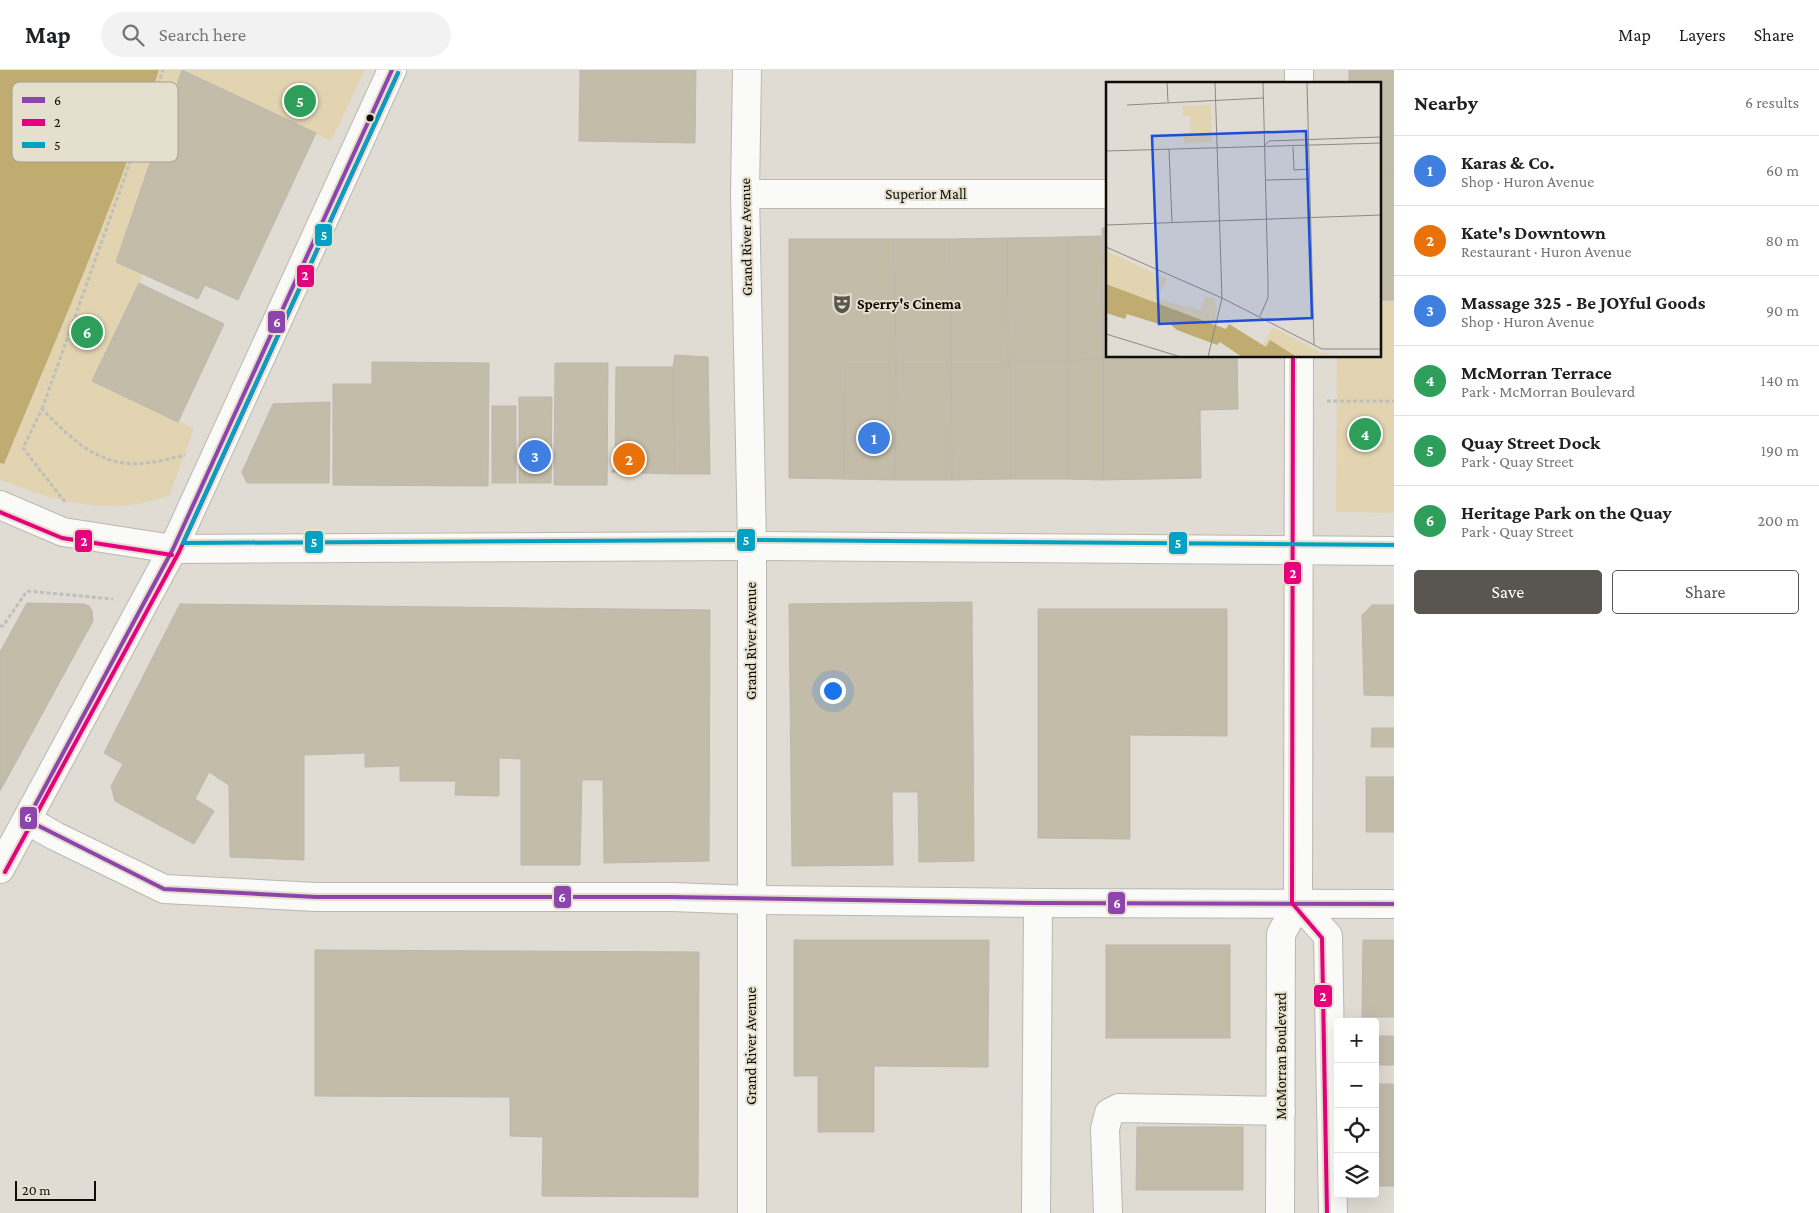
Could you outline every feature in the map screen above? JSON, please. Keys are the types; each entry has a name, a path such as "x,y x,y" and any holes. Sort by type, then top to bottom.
{"street":[{"path":"0,869 173,549 392,70"},
{"name":"Grand River Avenue","path":"747,70 745,194 752,546 752,1213"},
{"name":"Superior Mall","path":"745,194 1106,194"},
{"name":"McMorran Boulevard","path":"1280,1213 1281,934 1298,903 1299,358"},
{"path":"7,508 63,532 173,549 752,546 1394,551"},
{"path":"27,820 55,836 164,890 316,897 672,897 751,900 1038,903 1394,904"},
{"path":"1036,1213 1038,903"},
{"path":"1298,903 1328,936 1333,1213"},
{"path":"1108,1213 1105,1129 1109,1113 1119,1108 1281,1110"}],"path":[{"path":"159,82 163,70"},
{"path":"66,503 23,448 42,409 130,162"},
{"path":"1299,400 1394,401"},
{"path":"42,409 74,440 97,454 124,463 160,461 188,454"},
{"path":"0,626 3,626 27,591 113,600"}],"shaded area":[{"path":"0,70 159,70 155,82 12,82 12,162 127,162 105,220 4,464 0,463"},
{"path":"159,70 182,70 178,82 155,82"},
{"path":"183,70 365,70 331,141"},
{"path":"127,162 150,162 116,261 143,274 92,381 194,429 169,496 131,505 80,504 48,496 0,480 0,463 4,464"},
{"path":"1382,300 1394,300 1394,513 1336,512 1337,358 1382,358"}],"building":[{"path":"182,70 316,133 238,300 205,285 198,299 116,262 150,162 178,162 178,82"},
{"path":"580,70 696,70 695,143 579,141"},
{"path":"1349,70 1394,70 1394,172 1382,172 1382,82 1349,82"},
{"path":"1382,172 1394,172 1394,300 1382,300"},
{"path":"1102,228 1106,228 1106,358 1126,358 1103,359"},
{"path":"1101,236 1103,359 1067,361 1067,237"},
{"path":"1067,237 1067,361 1008,361 1007,238"},
{"path":"1007,238 1008,361 1010,368 951,368 950,239"},
{"name":"Sperry's Cinema","path":"789,239 894,239 896,368 846,368 844,479 789,478"},
{"path":"894,239 950,239 951,368 896,368"},
{"path":"139,283 224,324 178,422 92,381"},
{"path":"675,355 708,357 710,474 674,474 673,367"},
{"path":"1237,358 1238,409 1200,410 1201,478 1103,480 1103,359"},
{"path":"1103,359 1103,480 1067,479 1067,361"},
{"path":"1008,361 1067,361 1067,479 1010,479 1010,368"},
{"path":"372,362 489,363 488,486 333,485 333,384 372,384"},
{"path":"555,363 608,363 607,485 554,485"},
{"path":"616,367 673,367 674,474 611,472 615,467"},
{"path":"846,368 896,368 895,480 844,479"},
{"path":"896,368 951,368 952,480 895,480"},
{"path":"951,368 1010,368 1010,479 952,480"},
{"path":"519,397 552,397 551,483 519,483"},
{"path":"330,402 329,483 247,483 242,472 273,404"},
{"path":"492,406 516,406 516,483 492,483"},
{"path":"972,602 974,861 919,862 918,792 892,792 893,865 792,866 789,604"},
{"path":"27,603 84,604 89,606 92,611 93,621 0,791 0,652"},
{"path":"180,604 710,610 709,861 604,863 603,780 582,780 580,865 521,865 521,759 499,758 499,796 455,795 456,781 400,781 400,766 365,767 365,753 304,755 304,860 230,857 229,785 209,772 195,799 214,811 194,844 115,801 111,786 123,764 104,753"},
{"path":"1372,605 1394,605 1394,696 1364,695 1362,615"},
{"path":"1038,609 1227,609 1227,736 1130,735 1130,839 1038,838"},
{"path":"1372,728 1394,728 1394,747 1371,747"},
{"path":"1366,777 1394,777 1394,832 1366,832"},
{"path":"794,940 989,940 988,1067 874,1066 874,1132 818,1132 818,1076 794,1076"},
{"path":"1363,940 1394,940 1394,1017 1362,1017"},
{"path":"1106,945 1230,945 1230,1038 1106,1038"},
{"path":"315,950 699,952 698,1197 542,1196 543,1137 510,1136 510,1097 315,1096"},
{"path":"1379,1036 1394,1036 1394,1065 1379,1065"},
{"path":"1379,1084 1394,1084 1394,1186 1379,1186"},
{"path":"1137,1127 1243,1127 1243,1190 1136,1190"}],"transit line":[{"name":"6","path":"392,70 173,549 27,820 164,889 316,897 672,897 1038,903 1394,904"},
{"name":"2","path":"5,872 179,552 398,73"},
{"name":"5","path":"398,73 183,543 752,540 1394,545"},
{"name":"2","path":"1293,358 1292,903 1322,938 1327,1213"},
{"name":"2","path":"0,512 62,538 172,555"}],"place":[{"name":"Quay Street Dock","path":"300,101"},
{"name":"Sperry's Cinema","path":"842,304"},
{"name":"Heritage Park on the Quay","path":"87,332"},
{"name":"McMorran Terrace","path":"1365,434"},
{"name":"Karas & Co.","path":"874,438"},
{"name":"Massage 325 - Be JOYful Goods","path":"535,456"},
{"name":"Kate's Downtown","path":"629,459"}]}
